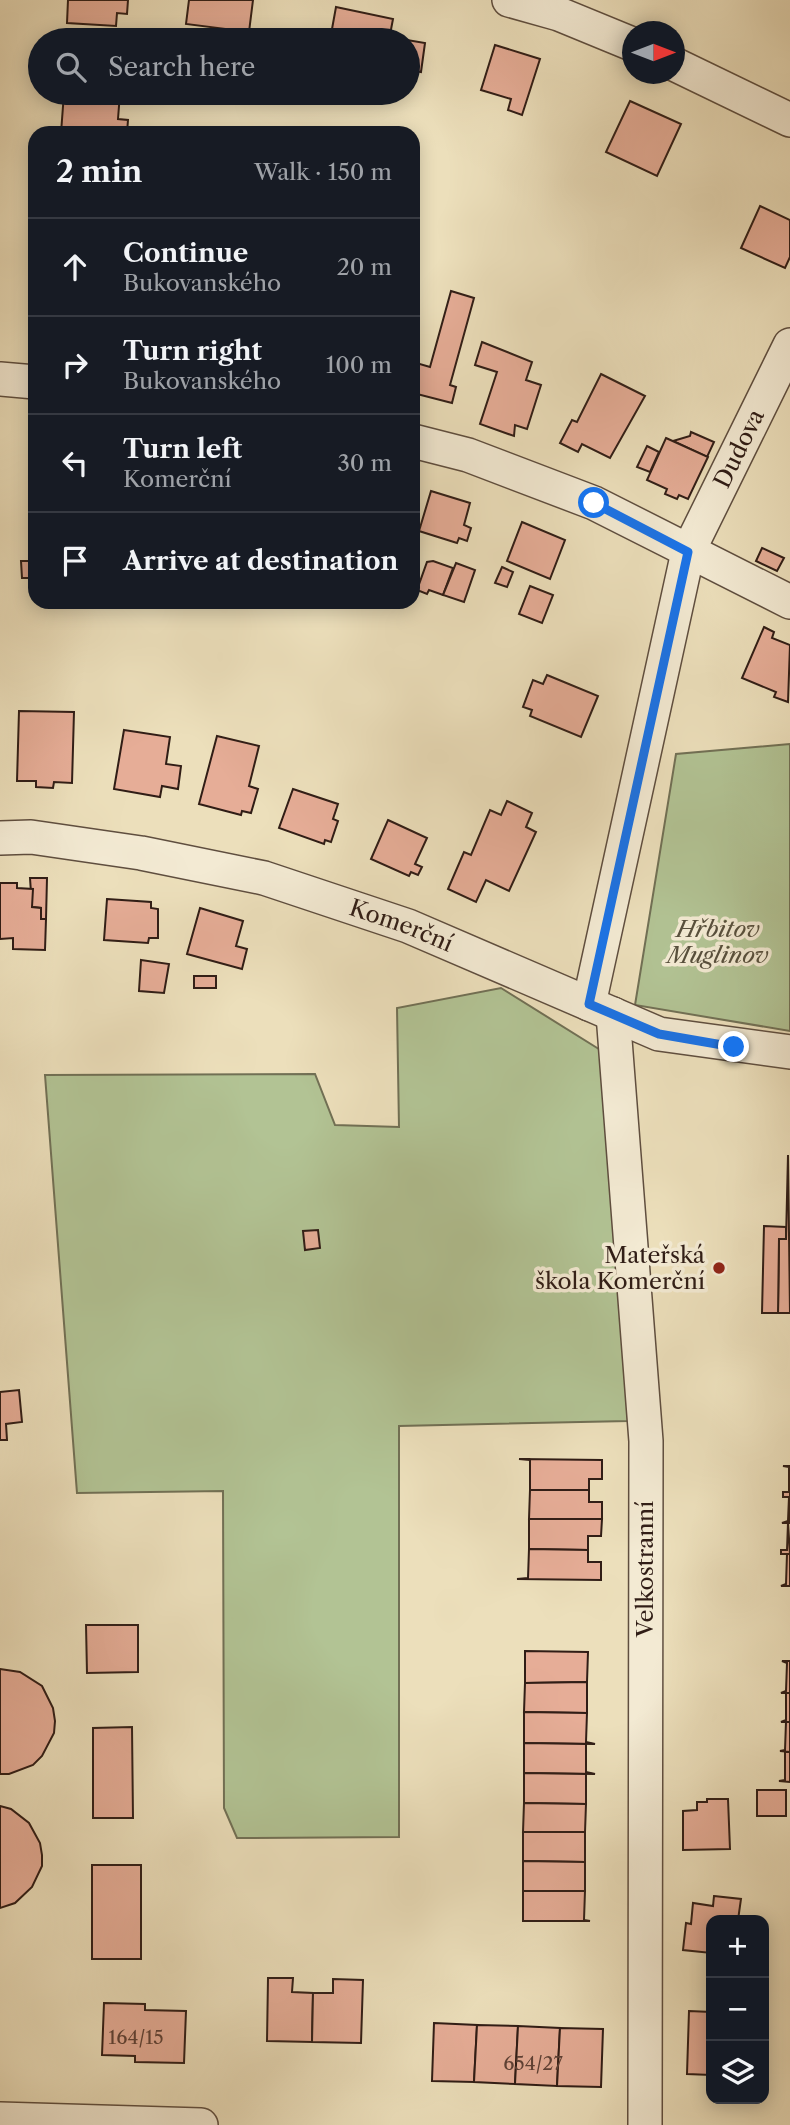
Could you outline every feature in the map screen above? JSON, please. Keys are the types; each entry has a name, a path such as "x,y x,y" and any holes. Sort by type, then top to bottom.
{"street":[{"path":"509,0 559,14 622,40"},
{"path":"685,69 790,120"},
{"name":"Dudova","path":"601,1009 688,552 790,345"},
{"path":"0,379 28,381"},
{"path":"420,444 468,455 594,503 790,602"},
{"name":"Komerční","path":"0,838 31,837 141,853 264,878 408,926 659,1034 790,1052"},
{"name":"Velkostranní","path":"601,1009 646,1441 645,2125"},
{"path":"0,2119 201,2125"}],"green space":[{"name":"Hřbitov Muglinov","path":"790,744 790,1031 635,1005 676,754"},
{"path":"501,988 602,1051 628,1421 399,1426 399,1837 237,1838 224,1808 223,1491 77,1493 45,1075 315,1074 335,1125 399,1127 397,1008"}],"building":[{"path":"68,0 128,0 127,14 117,13 116,26 67,23"},
{"path":"189,0 253,0 250,28 186,24"},
{"path":"336,7 393,19 391,28 332,28"},
{"path":"420,42 425,43 420,72"},
{"path":"495,45 540,59 522,115 508,110 511,99 481,90"},
{"path":"630,101 681,124 657,176 606,152"},
{"path":"63,105 119,105 118,119 128,120 128,126 62,126"},
{"path":"760,206 790,220 790,257 785,268 741,248"},
{"path":"451,291 474,298 450,385 456,387 452,403 420,395 420,364 430,367"},
{"path":"482,342 532,362 526,380 541,385 527,429 515,425 514,436 480,424 497,372 475,365"},
{"path":"601,374 645,396 610,458 582,444 578,452 560,443 572,420 577,422"},
{"path":"691,432 714,442 707,457 673,441 690,436"},
{"path":"666,438 708,457 688,499 679,495 677,499 665,494 667,489 647,480"},
{"path":"647,446 659,452 650,472 637,467"},
{"path":"431,491 470,503 464,525 471,528 467,541 459,538 457,543 420,531"},
{"path":"522,522 565,540 550,579 507,561"},
{"path":"762,548 784,558 777,571 756,561"},
{"path":"21,561 28,561 28,578 22,578"},
{"path":"433,561 453,568 443,595 429,590 427,594 420,591 420,582 427,562"},
{"path":"456,563 475,570 464,602 443,595"},
{"path":"502,567 513,572 507,587 495,583"},
{"path":"530,586 553,595 542,623 519,614"},
{"path":"764,627 774,632 772,638 790,645 788,702 774,697 776,692 742,678"},
{"path":"547,675 598,696 581,737 530,716 532,710 523,707 533,680 543,684"},
{"path":"19,711 74,712 72,783 54,782 53,788 36,787 36,781 17,781"},
{"path":"124,730 170,737 166,764 181,766 178,789 162,786 160,797 114,789"},
{"path":"217,736 259,746 249,786 258,789 251,813 242,811 241,815 199,804"},
{"path":"293,789 338,804 333,819 338,821 331,842 325,840 324,844 279,828"},
{"path":"507,801 532,813 526,827 536,832 509,891 486,880 476,902 448,889 464,852 471,855 490,810 501,815"},
{"path":"388,820 427,838 415,864 422,867 418,875 411,872 409,876 371,859"},
{"path":"30,878 47,878 46,919 41,919 41,908 32,907"},
{"path":"0,883 17,883 17,888 33,889 32,907 41,908 41,919 46,919 45,950 13,949 13,938 0,939"},
{"path":"107,899 151,902 151,908 158,909 158,938 149,938 148,943 104,940"},
{"path":"200,908 243,921 236,946 247,949 242,969 187,954"},
{"path":"141,960 169,964 164,993 139,991"},
{"path":"194,976 216,976 216,988 194,988"},
{"path":"788,1155 790,1313 778,1313 779,1239 786,1239"},
{"path":"764,1226 786,1227 786,1239 779,1239 778,1313 762,1313"},
{"path":"318,1230 320,1248 305,1250 303,1231"},
{"path":"19,1390 22,1422 6,1424 7,1440 0,1440 0,1392"},
{"path":"519,1459 602,1460 602,1479 589,1479 589,1490 530,1490 530,1460"},
{"path":"783,1466 790,1466 790,1497 783,1497 783,1492 789,1492 789,1467"},
{"path":"530,1490 589,1490 589,1502 602,1502 602,1519 529,1519"},
{"path":"789,1497 790,1523 782,1523 788,1521"},
{"path":"529,1519 602,1519 601,1536 588,1536 588,1550 529,1549"},
{"path":"788,1523 790,1554 781,1554 781,1550 787,1550"},
{"path":"529,1549 588,1550 588,1562 601,1562 601,1580 517,1579 528,1578"},
{"path":"787,1554 790,1554 790,1586 781,1586 786,1584"},
{"path":"86,1625 138,1625 138,1672 87,1673"},
{"path":"525,1651 588,1652 587,1682 525,1683"},
{"path":"782,1661 790,1661 790,1693 781,1693 786,1691 787,1663"},
{"path":"0,1669 20,1672 42,1686 53,1708 55,1721 54,1733 42,1756 33,1765 9,1774 0,1774"},
{"path":"587,1682 587,1713 524,1712 525,1683"},
{"path":"786,1693 790,1693 790,1722 781,1722 786,1720"},
{"path":"524,1712 587,1713 586,1742 595,1744 524,1743"},
{"path":"786,1722 790,1722 790,1752 780,1751 785,1750"},
{"path":"132,1727 133,1818 93,1818 93,1728"},
{"path":"524,1743 586,1744 586,1772 595,1774 524,1773"},
{"path":"785,1752 790,1752 790,1782 779,1781 785,1780"},
{"path":"524,1773 586,1774 586,1804 524,1803"},
{"path":"757,1790 786,1790 786,1816 757,1816"},
{"path":"707,1799 728,1799 730,1849 683,1850 683,1811 697,1810 697,1802 707,1802"},
{"path":"524,1803 586,1804 585,1832 523,1832"},
{"path":"0,1806 11,1809 29,1823 40,1843 42,1866 32,1887 15,1903 0,1908"},
{"path":"523,1832 585,1832 585,1862 523,1861"},
{"path":"523,1861 585,1862 585,1891 523,1891"},
{"path":"92,1865 141,1865 141,1959 92,1959"},
{"path":"523,1891 585,1891 584,1920 590,1921 523,1921"},
{"path":"714,1896 741,1899 739,1915 706,1915 706,1952 683,1950 686,1923 691,1924 693,1903 713,1906"},
{"path":"268,1978 293,1978 292,1992 313,1993 312,2042 267,2041"},
{"path":"333,1979 363,1980 361,2043 312,2042 313,1993 333,1993"},
{"path":"104,2003 145,2004 145,2010 186,2011 184,2063 135,2062 135,2056 102,2055"},
{"path":"689,2011 706,2012 706,2075 687,2074"},
{"path":"434,2023 477,2025 474,2082 432,2081"},
{"path":"477,2025 518,2026 515,2084 474,2082"},
{"path":"518,2026 560,2028 557,2086 515,2084"},
{"path":"560,2028 603,2029 601,2087 557,2086"}],"place":[{"name":"Mateřská škola Komerční","path":"719,1268"}],"route":[{"path":"594,503 688,552 589,1004 659,1034 734,1047"}]}
